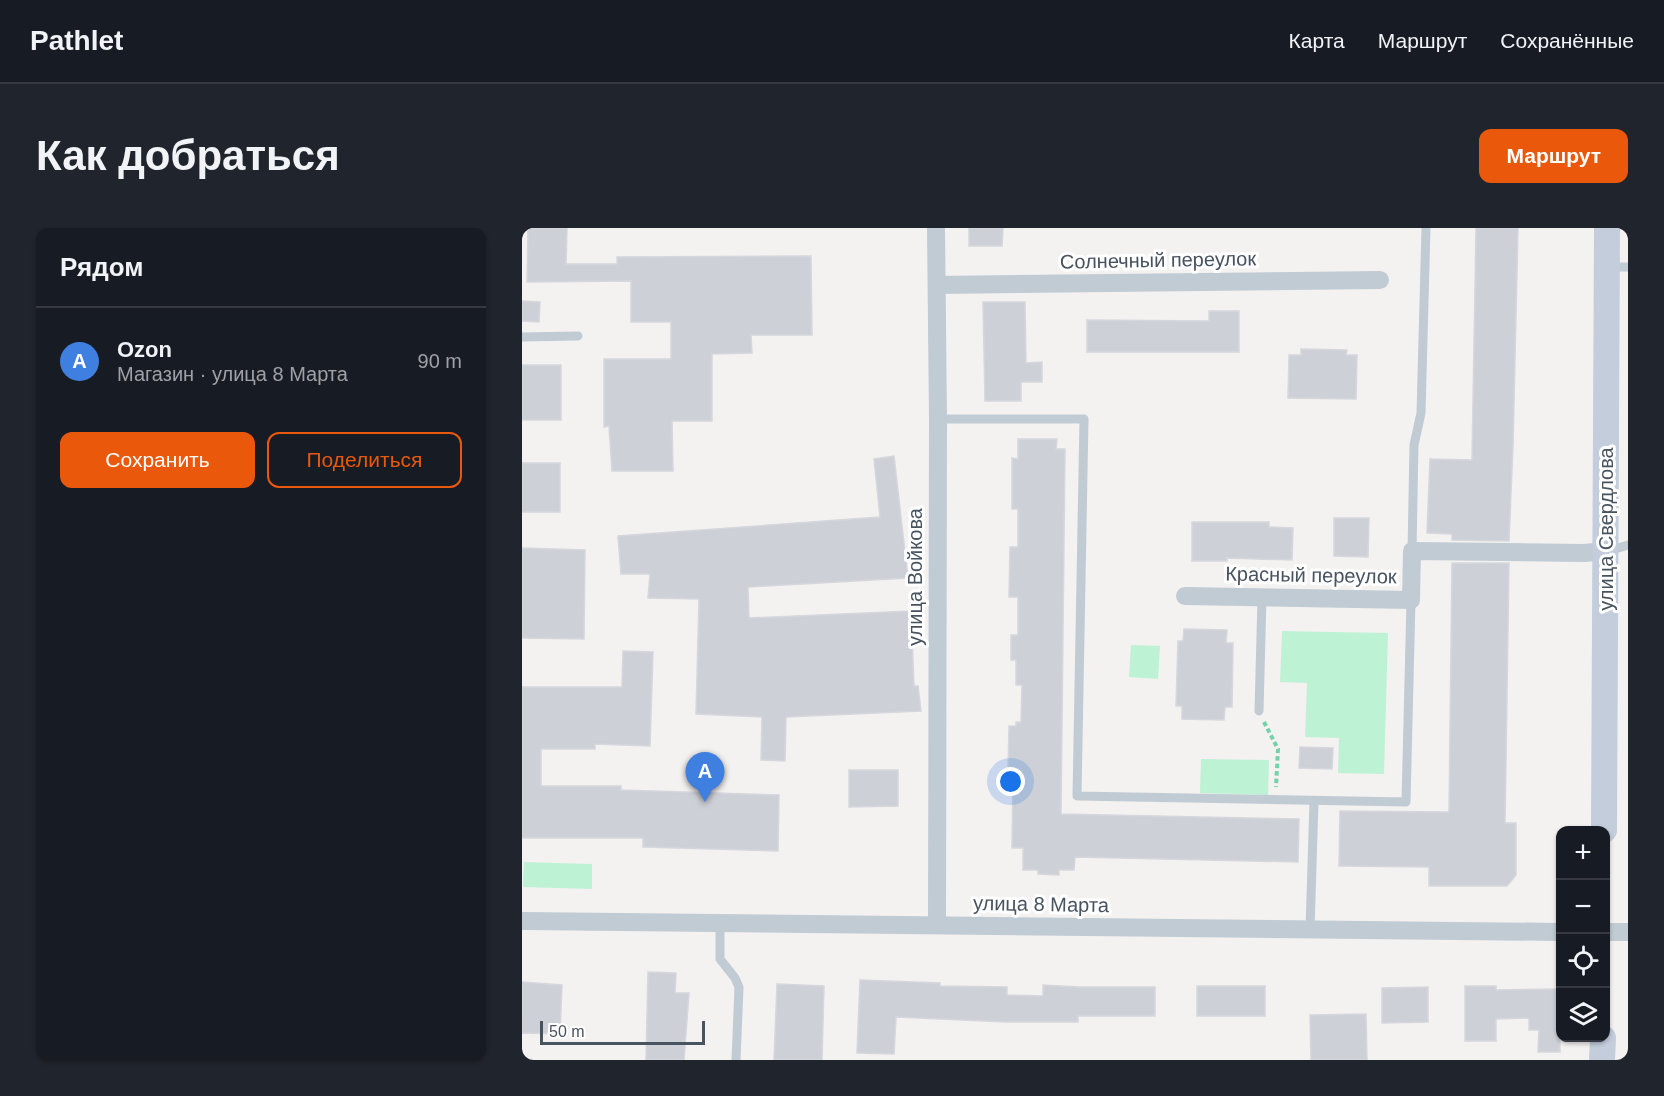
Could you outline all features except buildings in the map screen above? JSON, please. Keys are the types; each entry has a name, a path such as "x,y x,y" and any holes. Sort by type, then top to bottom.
{"street":[{"name":"улица Войкова","path":"936,228 937,925"},
{"name":"улица Свердлова","path":"1604,826 1617,548 1617,267 1607,228"},
{"name":"Солнечный переулок","path":"937,285 1380,280"},
{"name":"Красный переулок","path":"1185,596 1411,600 1412,551 1584,553 1617,548"},
{"name":"улица 8 Марта","path":"522,921 1556,932"},
{"path":"1610,932 1628,932"},
{"path":"1602,1060 1603,1042"}],"lane":[{"path":"1412,551 1414,445 1421,413 1425,228"},
{"path":"522,337 578,336"},
{"path":"938,419 1084,419 1077,796 1406,802 1411,600"},
{"path":"1259,711 1262,597"},
{"path":"1310,929 1314,801"},
{"path":"720,923 720,959 739,987 736,1060"}],"path":[{"path":"1259,711 1278,749 1276,800"}],"green space":[{"path":"1282,631 1388,633 1384,774 1338,773 1339,738 1305,737 1307,683 1280,682"},
{"path":"1131,645 1160,646 1158,679 1129,677"},
{"path":"1201,759 1269,760 1268,795 1200,793"},
{"path":"524,862 592,864 592,889 523,887"}],"place":[{"name":"Ozon","path":"705,802"}]}
